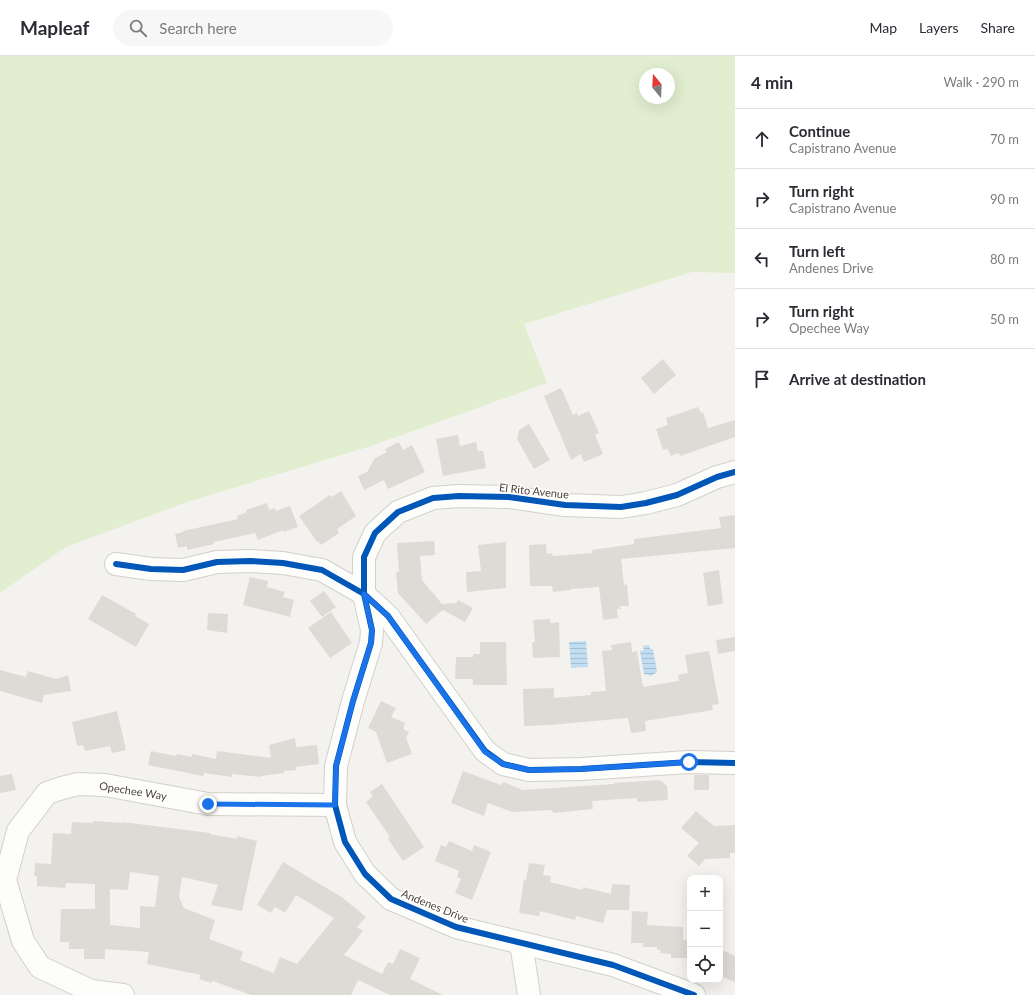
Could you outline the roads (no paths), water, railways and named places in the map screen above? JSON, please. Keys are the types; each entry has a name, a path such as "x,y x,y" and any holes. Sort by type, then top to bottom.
{"street":[{"name":"El Rito Avenue","path":"364,594 364,557 375,532 398,512 433,498 459,496 509,497 565,505 621,507 646,503 677,495 717,477 735,472"},
{"path":"116,564 151,570 183,570 217,562 283,563 322,570 364,594 388,616 485,752 503,764 529,770 581,769 689,762 735,764"},
{"name":"Andenes Drive","path":"364,594 372,630 371,643 353,701 336,766 335,805 345,842 365,874 392,899 456,927 613,965 694,995"},
{"name":"Opechee Way","path":"124,995 92,991 40,967 23,941 2,880 18,831 47,793 78,784 105,785 208,804 335,805"},
{"path":"521,943 529,995"}],"water":[{"path":"586,641 588,667 571,668 569,642"},
{"path":"649,645 650,649 653,649 657,672 651,676 644,674 640,651 644,650 643,646"}]}
